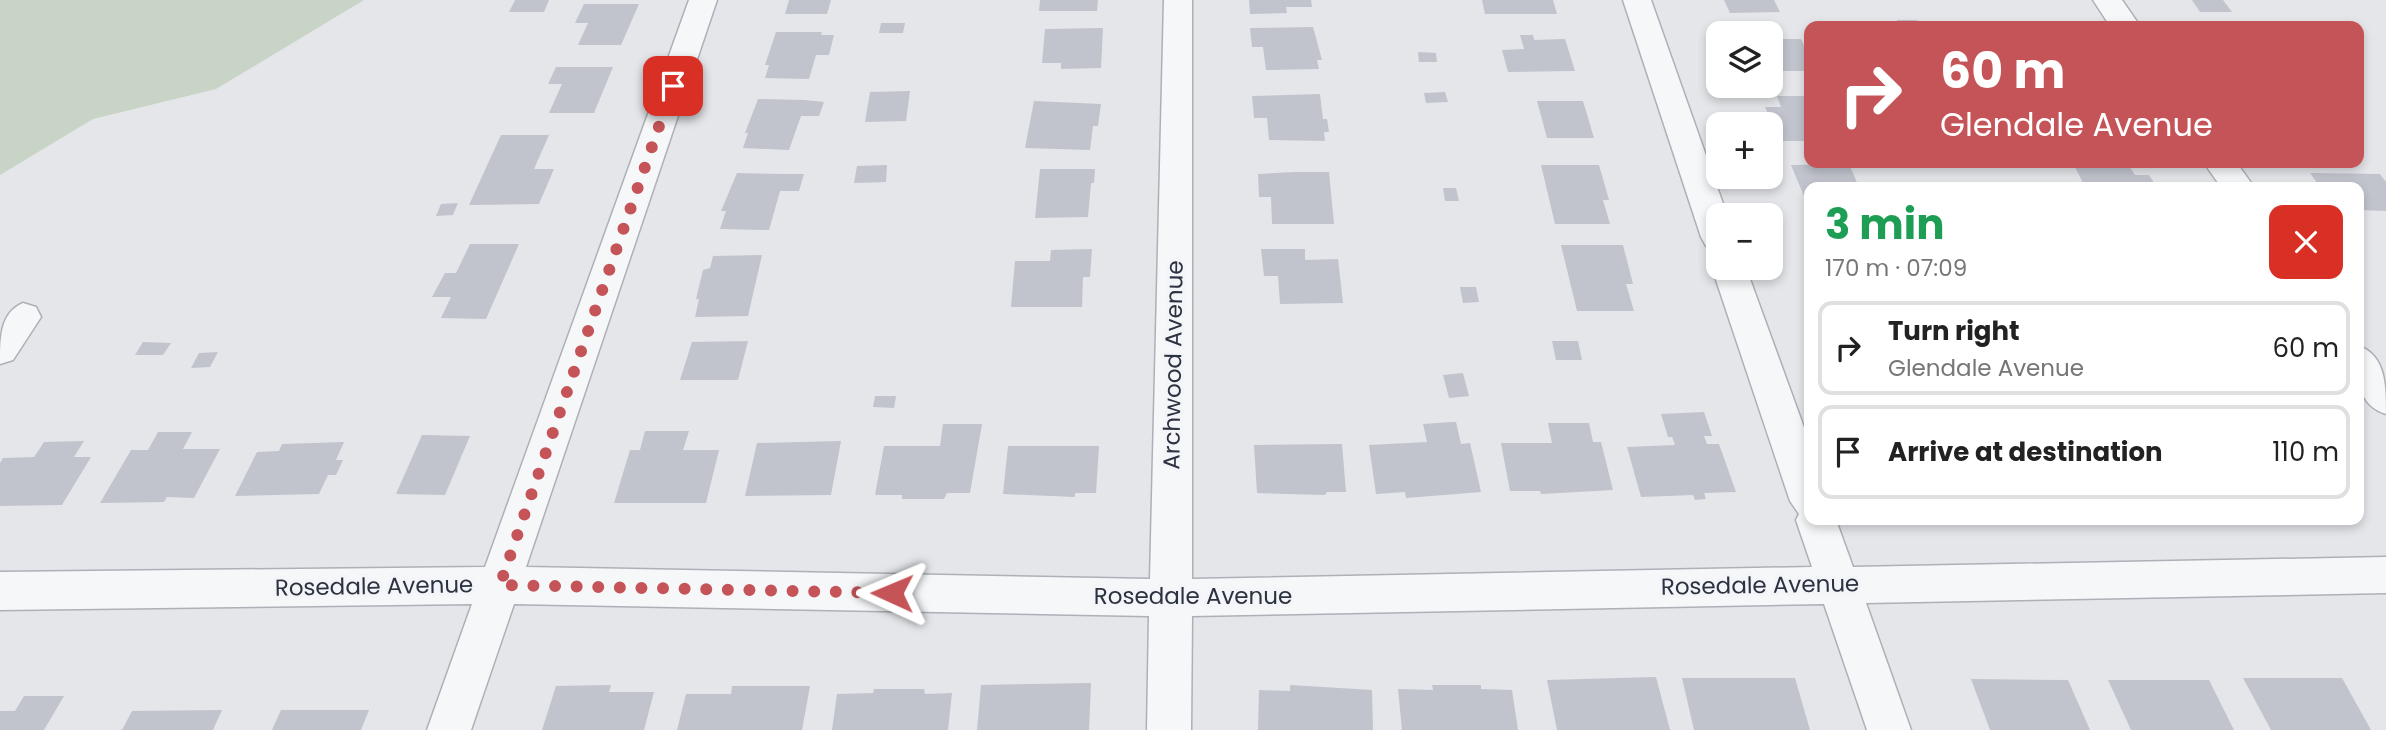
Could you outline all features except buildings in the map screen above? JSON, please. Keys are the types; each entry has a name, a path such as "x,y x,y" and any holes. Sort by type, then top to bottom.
{"street":[{"path":"449,730 703,0"},
{"name":"Archwood Avenue","path":"1169,730 1178,0"},
{"path":"1637,0 1706,203"},
{"path":"2107,0 2122,21"},
{"path":"1733,280 1804,484"},
{"path":"0,350 23,317"},
{"path":"2364,367 2386,399"},
{"path":"1818,525 1889,730"},
{"name":"Rosedale Avenue","path":"0,591 500,585 1169,598 1838,583 2386,575"}],"green space":[{"path":"0,0 364,0 216,89 93,119 0,175"}],"route":[{"path":"673,86 500,585 892,593"}]}
